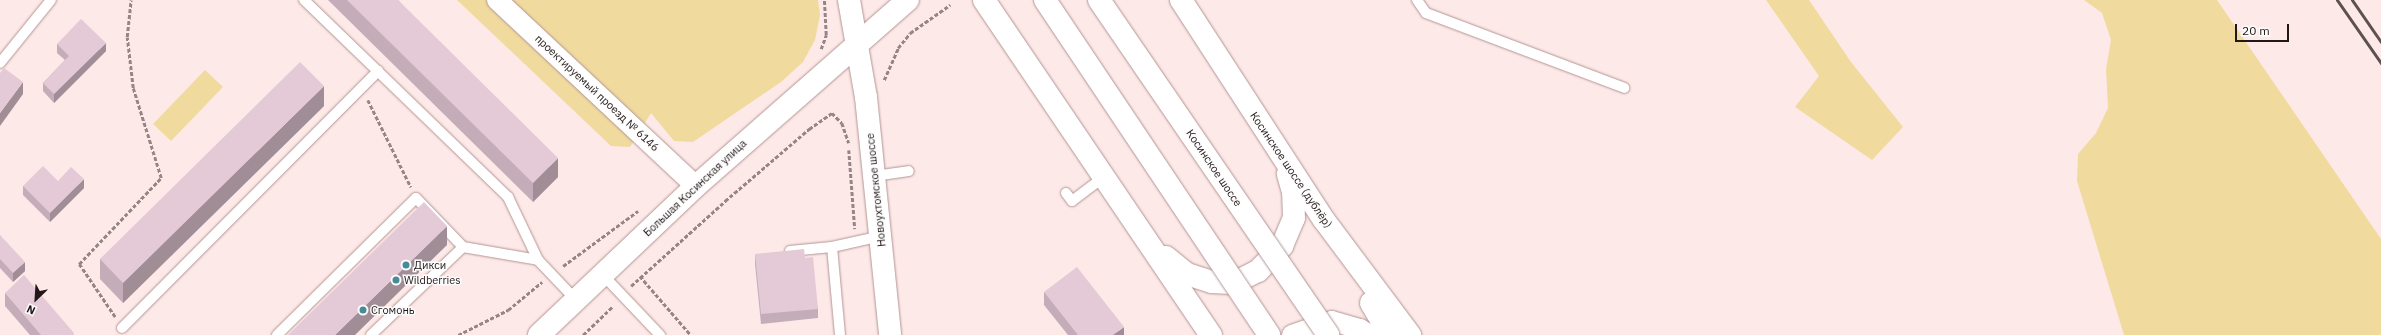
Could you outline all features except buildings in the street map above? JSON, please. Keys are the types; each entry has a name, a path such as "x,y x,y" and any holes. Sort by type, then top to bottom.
{"main road":[{"name":"Новоухтомское шоссе","path":"849,0 866,97 890,335"},
{"name":"Большая Косинская улица","path":"539,335 696,186 908,0"},
{"path":"984,0 1106,176 1212,335"},
{"path":"1045,0 1269,335"},
{"name":"Косинское шоссе","path":"1099,0 1328,335"},
{"name":"Косинское шоссе (дублёр)","path":"1181,0 1324,220 1410,335"},
{"path":"1152,244 1187,274 1212,282 1234,283 1258,271 1282,246 1294,218 1293,192 1285,162"},
{"path":"1324,220 1390,335"}],"street":[{"name":"проектируемый проезд № 6146","path":"497,0 696,186"},
{"path":"1292,335 1332,321 1360,329 1370,335"}],"lane":[{"path":"0,62 51,0"},
{"path":"304,0 508,197 538,260 576,300"},
{"path":"1417,0 1426,13 1624,88"},
{"path":"122,328 378,71"},
{"path":"874,176 909,171"},
{"path":"1066,193 1072,201 1106,176"},
{"path":"277,335 416,198 463,247 538,260"},
{"path":"778,252 832,247 881,236"},
{"path":"371,335 463,247"},
{"path":"832,247 840,335"},
{"path":"603,275 660,335"}],"path":[{"path":"122,328 79,264 161,178 133,88 127,37 131,0"},
{"path":"820,54 826,35 824,0"},
{"path":"883,82 898,48 910,33 950,5"},
{"path":"362,87 416,198"},
{"path":"584,335 640,276 809,129 832,113 842,123 849,142 856,241"},
{"path":"458,335 508,310 552,274 640,210"},
{"path":"640,276 691,335"}],"shaded area":[{"path":"457,0 818,0 820,15 815,40 803,62 781,82 693,142 674,141 651,113 630,147 611,146"},
{"path":"1766,0 1809,0 1851,62 1903,127 1872,160 1795,107 1819,76"},
{"path":"2084,0 2217,0 2381,239 2381,335 2124,335 2077,181 2078,154 2096,133 2108,108 2106,69 2111,40 2102,13"},
{"path":"205,70 223,87 171,141 153,124"}],"railway":[{"path":"2337,0 2381,63"},
{"path":"2352,0 2381,42"}],"place":[{"name":"Дикси","path":"406,265"},
{"name":"Wildberries","path":"396,280"},
{"name":"Сгомонь","path":"363,310"}]}
